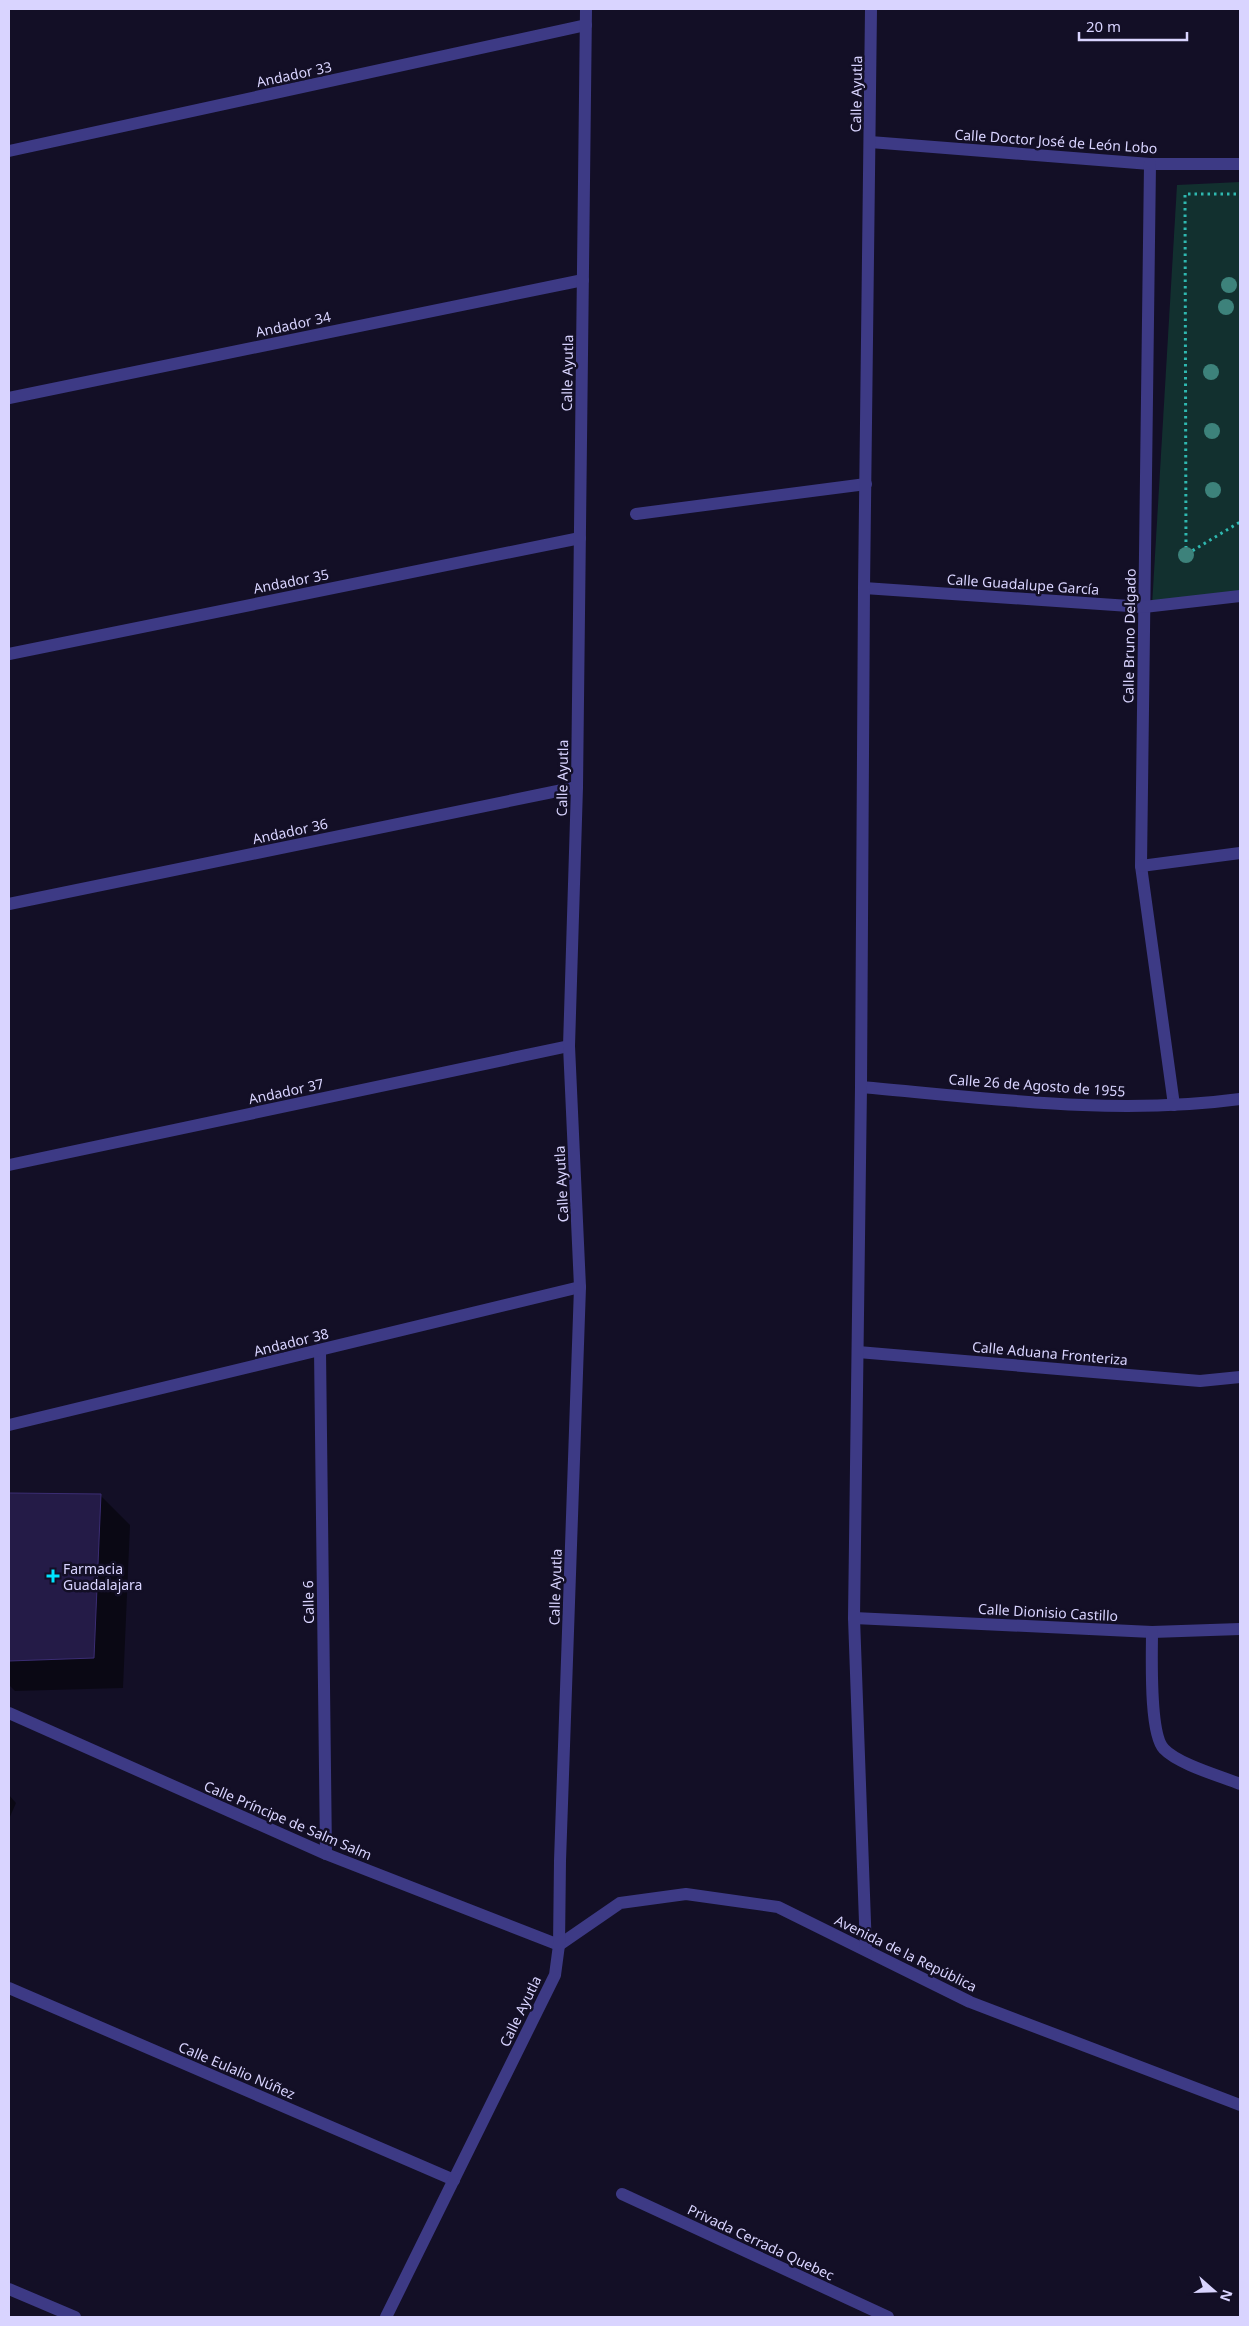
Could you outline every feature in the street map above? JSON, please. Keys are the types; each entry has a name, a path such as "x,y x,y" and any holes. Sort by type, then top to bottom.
{"street":[{"name":"Calle Ayutla","path":"386,2317 555,1975 560,1945 560,1861 580,1287 569,1046 577,787 586,9"},
{"name":"Calle Ayutla","path":"866,1950 854,1618 862,1087 864,588 871,9"},
{"name":"Andador 33","path":"9,151 586,25"},
{"name":"Calle Doctor José de León Lobo","path":"870,142 1150,164 1240,164"},
{"name":"Calle Bruno Delgado","path":"1150,164 1141,866 1174,1105"},
{"name":"Andador 34","path":"9,398 583,280"},
{"path":"636,514 866,484"},
{"name":"Andador 35","path":"9,654 580,538"},
{"name":"Calle Guadalupe García","path":"864,588 1144,606 1240,596"},
{"name":"Andador 36","path":"9,904 577,787"},
{"path":"1141,866 1240,852"},
{"name":"Andador 37","path":"9,1165 569,1046"},
{"name":"Calle 26 de Agosto de 1955","path":"862,1087 1096,1107 1174,1105 1240,1099"},
{"name":"Andador 38","path":"9,1425 580,1287"},
{"name":"Calle 6","path":"320,1350 326,1854"},
{"name":"Calle Aduana Fronteriza","path":"858,1352 1200,1381 1240,1377"},
{"name":"Calle Dionisio Castillo","path":"854,1618 1152,1632 1240,1629"},
{"path":"1152,1632 1155,1725 1162,1748 1175,1758 1240,1784"},
{"name":"Calle Príncipe de Salm Salm","path":"9,1713 326,1854 560,1945"},
{"name":"Avenida de la República","path":"560,1945 620,1903 686,1894 778,1908 970,2002 1240,2105"},
{"name":"Calle Eulalio Núñez","path":"9,1988 454,2180"},
{"name":"Privada Cerrada Quebec","path":"622,2194 888,2317"},
{"path":"9,2289 75,2317"}],"path":[{"path":"1240,194 1185,194 1186,555 1240,522"}],"green space":[{"path":"1240,182 1240,594 1152,606 1177,185"}],"building":[{"name":"Farmacia Guadalajara","path":"9,1493 101,1494 94,1658 9,1661"}],"place":[{"name":"Farmacia Guadalajara","path":"53,1576"}]}
